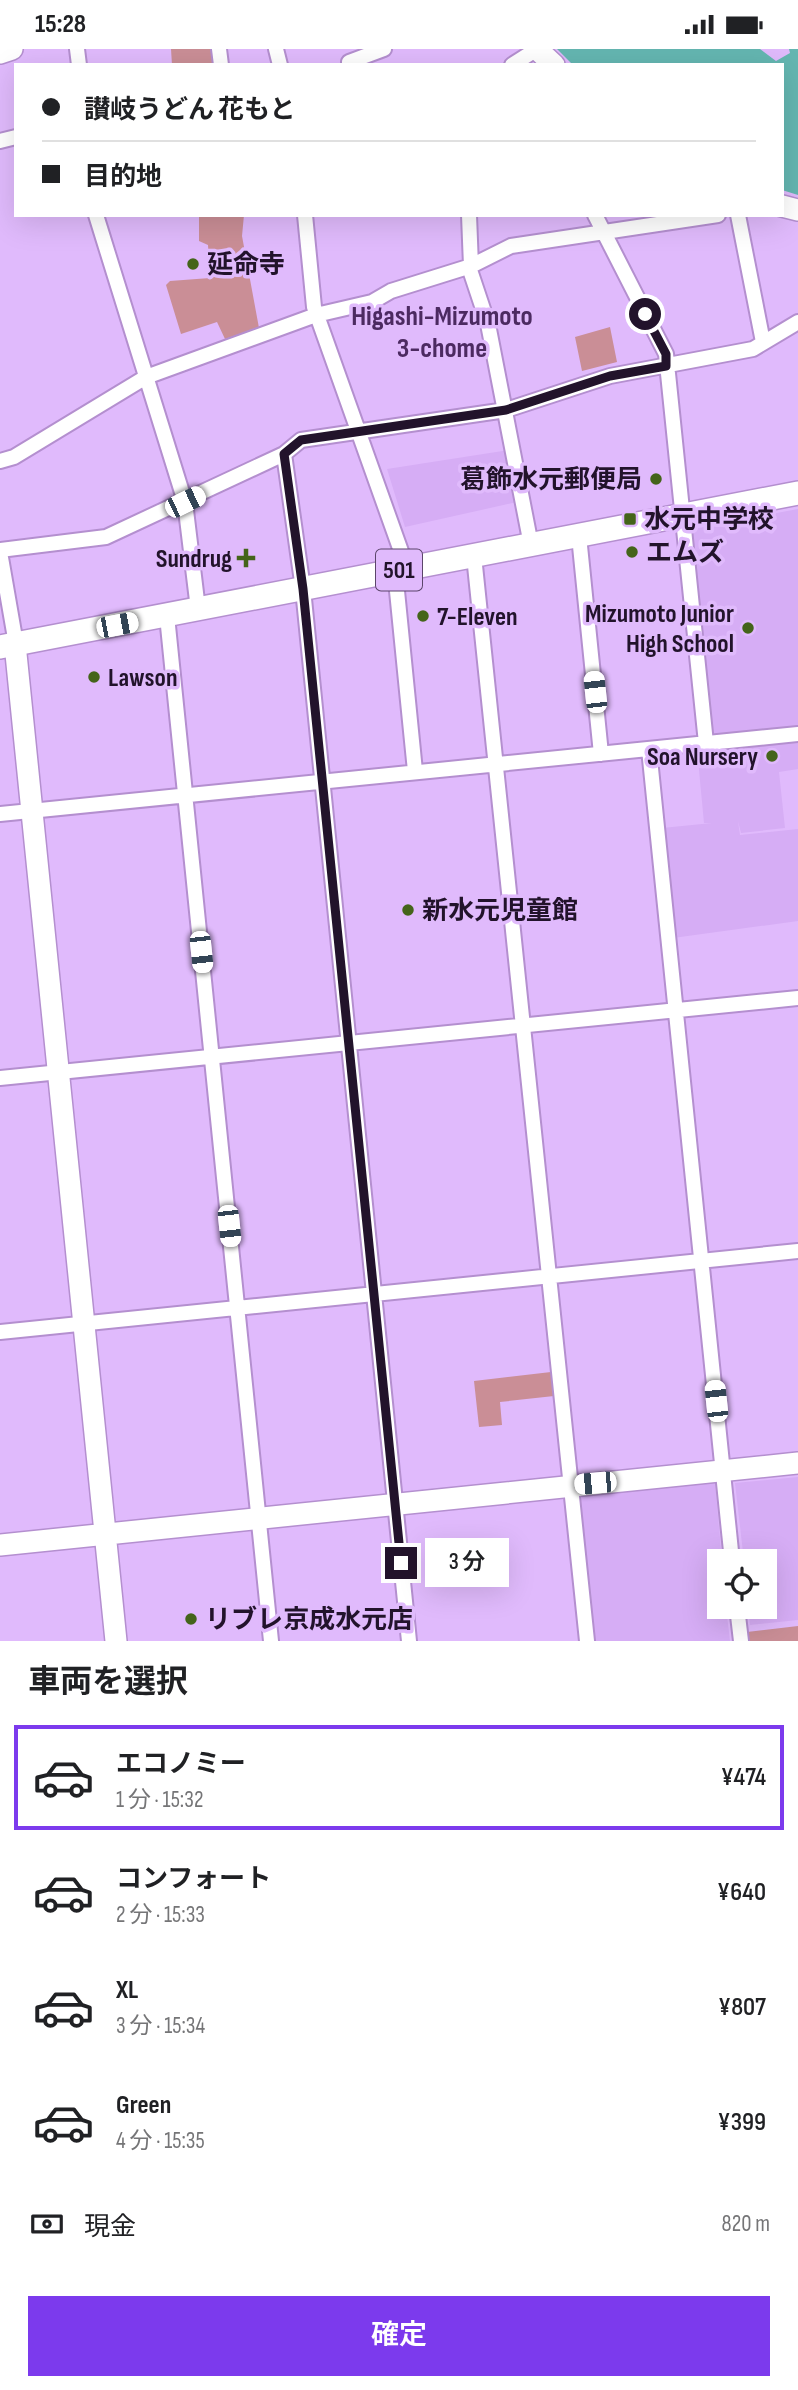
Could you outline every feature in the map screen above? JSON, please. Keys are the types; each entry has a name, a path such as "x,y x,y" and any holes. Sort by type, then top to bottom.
{"main road":[{"name":"501","path":"10,645 798,493"}],"street":[{"path":"0,53 12,49"},
{"path":"349,63 384,49"},
{"path":"515,63 537,49 552,63"},
{"path":"97,217 185,502 198,609"},
{"path":"304,217 316,316 357,430 401,569 415,771"},
{"path":"469,217 470,267 488,324 531,545"},
{"path":"596,217 666,354 706,743"},
{"path":"0,461 15,457 146,377 316,316 372,302 391,291 470,267 511,246 705,217"},
{"path":"738,217 763,342"},
{"path":"116,1641 31,811 0,551 106,537 284,454 301,440 506,410 610,376 752,349 798,322"},
{"path":"284,454 303,589 409,1641"},
{"path":"579,536 601,754"},
{"path":"474,556 587,1641"},
{"path":"167,616 271,1641"},
{"path":"0,814 798,734"},
{"path":"649,749 731,1549"},
{"path":"0,1078 798,998"},
{"path":"0,1332 798,1251"},
{"path":"0,1545 798,1463"},
{"path":"738,1619 740,1641"}],"shaded area":[{"path":"171,49 214,49 216,63 172,63"},
{"path":"557,49 760,49 776,61 790,53 789,49 798,49 798,195 784,191 784,63 571,63"},
{"path":"199,217 244,217 242,236 259,328 225,339 217,322 181,334 166,285 170,281 210,278 208,245 199,241"},
{"path":"610,327 617,362 582,371 575,337"},
{"path":"509,450 517,502 405,527 387,469"},
{"name":"Mizumoto Junior High School","path":"798,509 798,726 715,734 710,730 688,530"},
{"path":"798,737 798,769 779,772 785,828 741,833 738,821 740,835 798,829 798,921 673,938 662,828 712,823 704,823 697,749"},
{"path":"551,1372 554,1396 500,1402 502,1425 479,1427 474,1381"},
{"path":"798,1477 798,1620 750,1625 749,1619 777,1619 777,1549 743,1549 735,1483"},
{"path":"715,1482 721,1549 707,1549 707,1619 727,1619 730,1641 593,1641 577,1503 583,1496"},
{"path":"798,1626 798,1641 748,1641 747,1632"}],"place":[{"name":"延命寺","path":"193,264"},
{"name":"葛飾水元郵便局","path":"656,479"},
{"name":"水元中学校","path":"630,519"},
{"name":"エムズ","path":"632,552"},
{"name":"Sundrug","path":"246,558"},
{"name":"7-Eleven","path":"423,616"},
{"name":"Mizumoto Junior High School","path":"748,628"},
{"name":"Lawson","path":"94,677"},
{"name":"Soa Nursery","path":"772,756"},
{"name":"新水元児童館","path":"408,910"},
{"name":"リブレ京成水元店","path":"191,1619"}],"district":[{"name":"Higashi-Mizumoto 3-chome","path":"442,331"}],"route":[{"path":"401,1563 303,589 284,454 301,440 506,410 610,376 666,366 666,354 645,314"}]}
